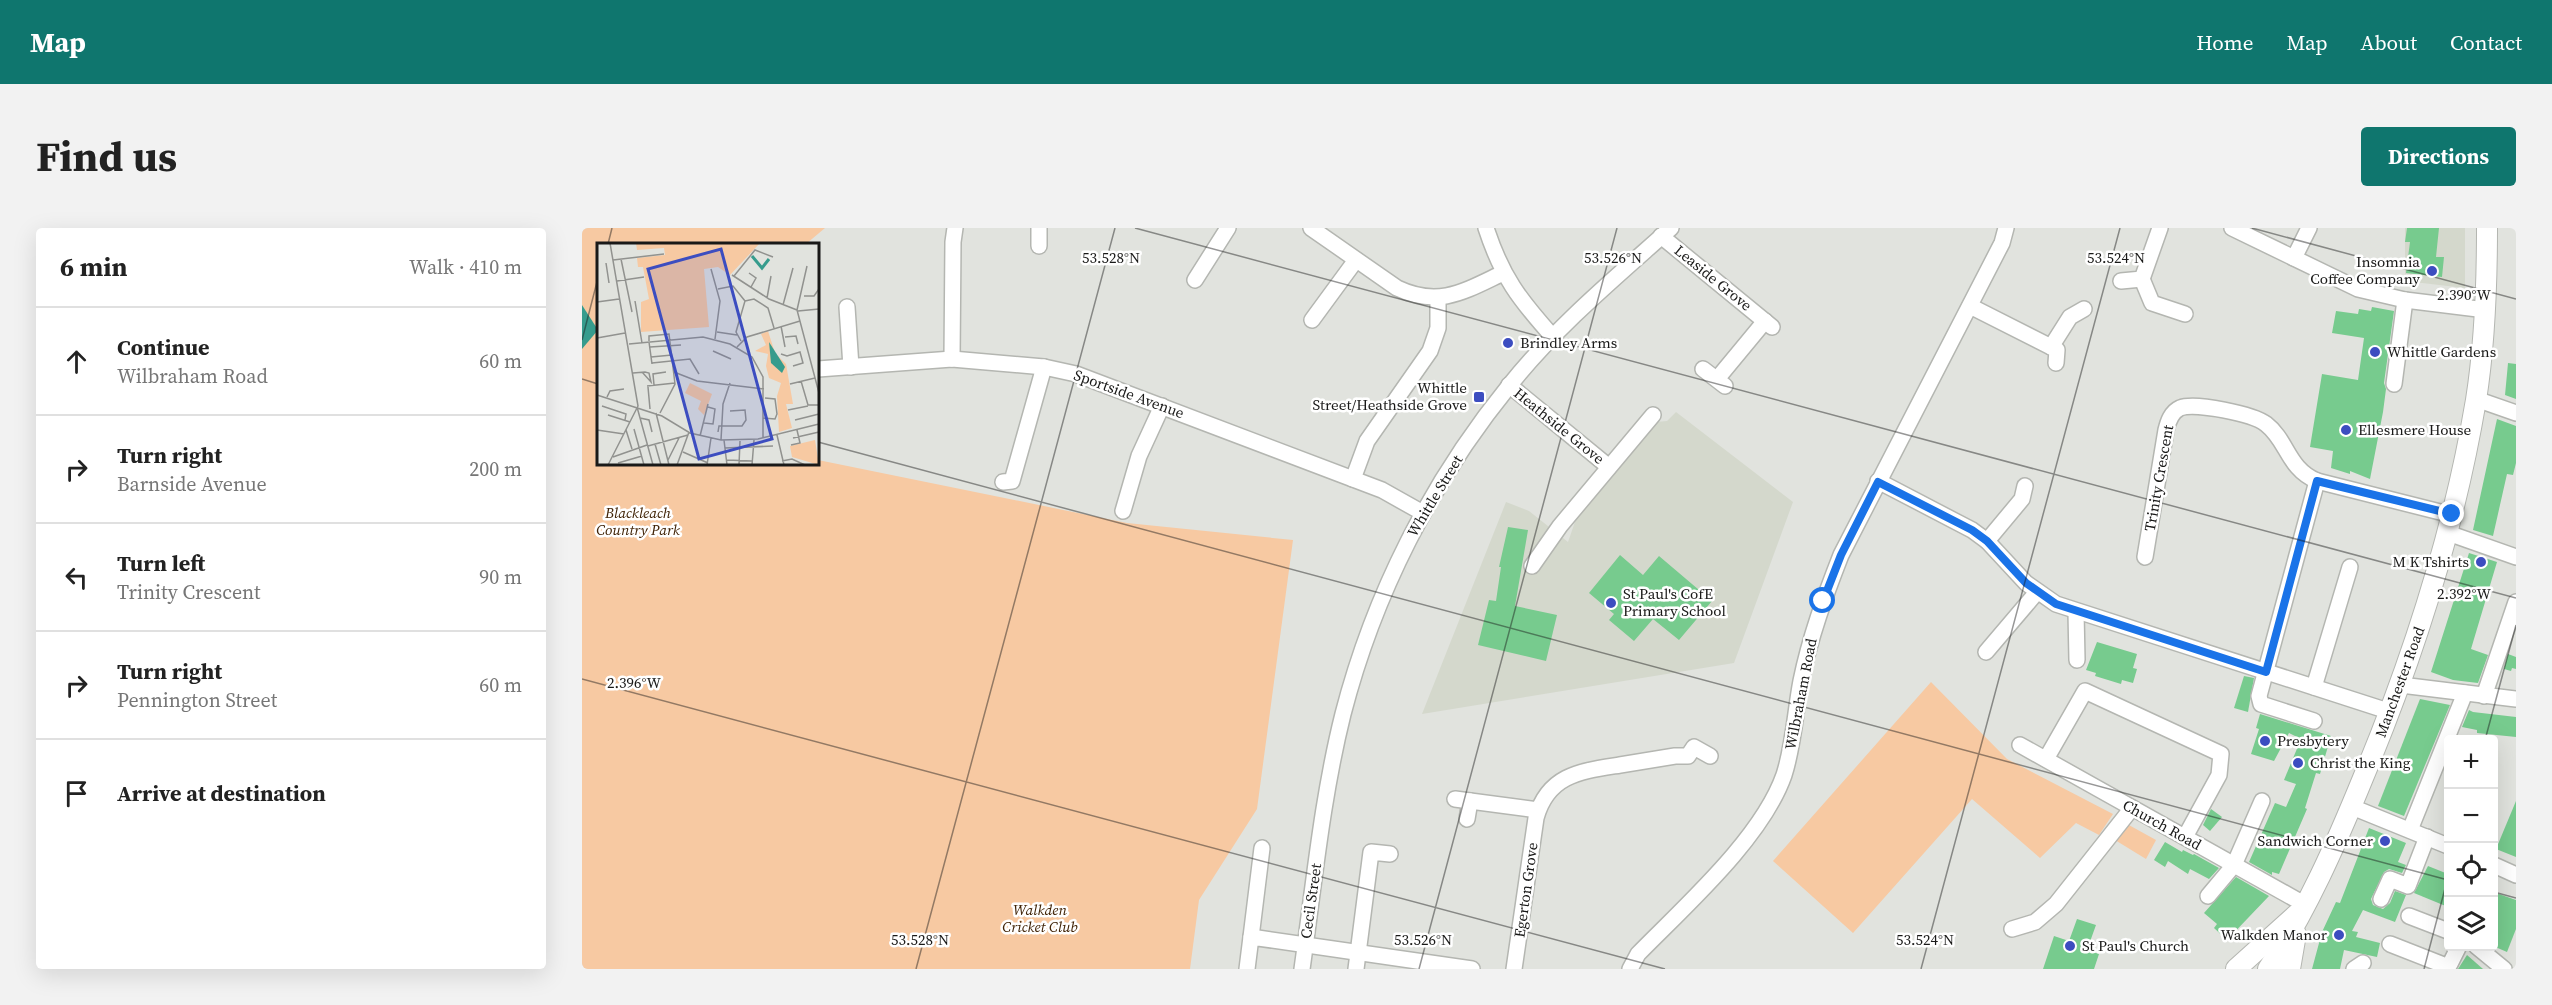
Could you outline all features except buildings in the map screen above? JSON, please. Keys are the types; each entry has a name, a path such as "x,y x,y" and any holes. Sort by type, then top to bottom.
{"main road":[{"name":"Manchester Road","path":"2268,969 2290,934 2326,865 2391,712 2450,524 2476,399 2486,310 2487,228"},
{"name":"Manchester Road","path":"2236,969 2303,907"},
{"path":"2290,969 2303,907"}],"street":[{"path":"952,359 955,228"},
{"path":"1039,228 1039,246"},
{"path":"1195,280 1228,228"},
{"path":"1311,228 1397,288 1410,294 1438,298 1462,292 1503,273"},
{"path":"1486,228 1503,273 1524,305 1553,337"},
{"name":"Wilbraham Road","path":"1630,969 1638,954 1743,843 1777,790 1787,762 1802,681 1825,594 1841,555 2002,243 2006,228"},
{"path":"2160,228 2142,279 2152,303 2185,314"},
{"path":"2232,228 2358,289 2405,300 2486,310"},
{"path":"2294,258 2309,228"},
{"name":"Leaside Grove","path":"1666,232 1768,324 1721,383 1703,369"},
{"name":"Whittle Street","path":"1320,833 1335,754 1352,683 1386,586 1423,513 1460,452 1509,386 1553,337 1666,232"},
{"path":"1312,320 1356,260"},
{"path":"2121,281 2142,279"},
{"path":"1353,479 1367,441 1430,351 1438,328 1438,298"},
{"path":"2394,384 2405,300"},
{"path":"1970,306 2051,346 2057,350 2056,363"},
{"path":"847,307 851,367"},
{"path":"2051,346 2070,317 2084,309"},
{"name":"Sportside Avenue","path":"819,369 952,359 1044,367 1076,374 1353,479 1397,497 1423,513"},
{"path":"1003,482 1012,481 1044,367"},
{"name":"Heathside Grove","path":"1509,386 1609,467"},
{"path":"2476,399 2516,413"},
{"path":"1123,510 1139,456 1162,406"},
{"name":"Trinity Crescent","path":"2145,557 2168,422 2173,413 2180,408 2197,407 2241,414 2261,420 2274,433 2299,471 2317,481"},
{"name":"Heathside Grove","path":"1532,566 1560,526 1653,415"},
{"path":"2314,721 2261,704 2259,696 2317,481 2450,524 2516,557"},
{"path":"1878,482 1972,530 1987,541 2037,592 2056,604 2391,712"},
{"path":"1987,541 2022,499 2025,486"},
{"path":"2314,687 2350,567"},
{"path":"1986,652 2037,592"},
{"path":"2484,696 2516,602"},
{"path":"2076,612 2077,660"},
{"path":"2401,685 2516,699"},
{"path":"2046,759 2085,691 2221,754 2219,775 2185,837"},
{"path":"2410,830 2465,693"},
{"name":"Church Road","path":"2020,745 2234,865 2303,907"},
{"name":"Egerton Grove","path":"1514,969 1538,810 1548,793 1560,781 1571,775 1593,777 1675,756 1688,756 1694,747 1710,756"},
{"path":"1467,819 1463,800 1538,810"},
{"path":"2208,896 2234,865 2262,801"},
{"path":"2352,807 2444,844"},
{"path":"2012,928 2035,922 2056,904 2132,808"},
{"name":"Cecil Street","path":"1302,969 1320,833"},
{"path":"2381,899 2390,879 2408,886 2427,837"},
{"path":"1246,969 1262,848"},
{"path":"1356,969 1371,852 1390,854"},
{"path":"2498,867 2516,874"},
{"path":"2409,916 2444,930"},
{"path":"1251,937 1464,968"},
{"path":"2390,944 2446,966 2450,964 2456,951"},
{"path":"2482,951 2504,969"}],"shaded area":[{"path":"2405,228 2465,228 2465,288 2405,281"},
{"name":"St Paul's CofE Primary School","path":"1676,412 1793,502 1734,663 1422,714 1506,502 1529,511 1568,542 1577,516 1656,422 1667,421"}],"green space":[{"path":"582,228 825,228 807,243 597,243 597,465 819,465 819,460 1127,523 1293,540 1257,809 1199,900 1190,969 582,969"},
{"path":"1931,682 2007,759 2113,814 2099,835 2076,823 2040,858 1972,799 1853,933 1773,861"},
{"path":"2127,824 2156,840 2146,859 2115,840"}],"water":[{"path":"582,305 597,331 582,349"}],"place":[{"name":"Insomnia Coffee Company","path":"2432,271"},
{"name":"Brindley Arms","path":"1508,343"},
{"name":"Whittle Gardens","path":"2375,352"},
{"name":"Whittle Street/Heathside Grove","path":"1479,397"},
{"name":"Ellesmere House","path":"2346,430"},
{"name":"M K Tshirts","path":"2481,562"},
{"name":"St Paul's CofE Primary School","path":"1611,603"},
{"name":"Presbytery","path":"2265,741"},
{"name":"Christ the King","path":"2298,763"},
{"name":"Sandwich Corner","path":"2385,841"},
{"name":"Walkden Manor","path":"2339,935"},
{"name":"St Paul's Church","path":"2070,946"}],"route":[{"path":"1823,601 1841,555 1878,482 1972,530 1987,541 2026,583 2056,604 2266,672 2317,481 2452,514"}],"park label":[{"name":"Blackleach Country Park","path":"638,522"},
{"name":"Walkden Cricket Club","path":"1040,918"}]}
